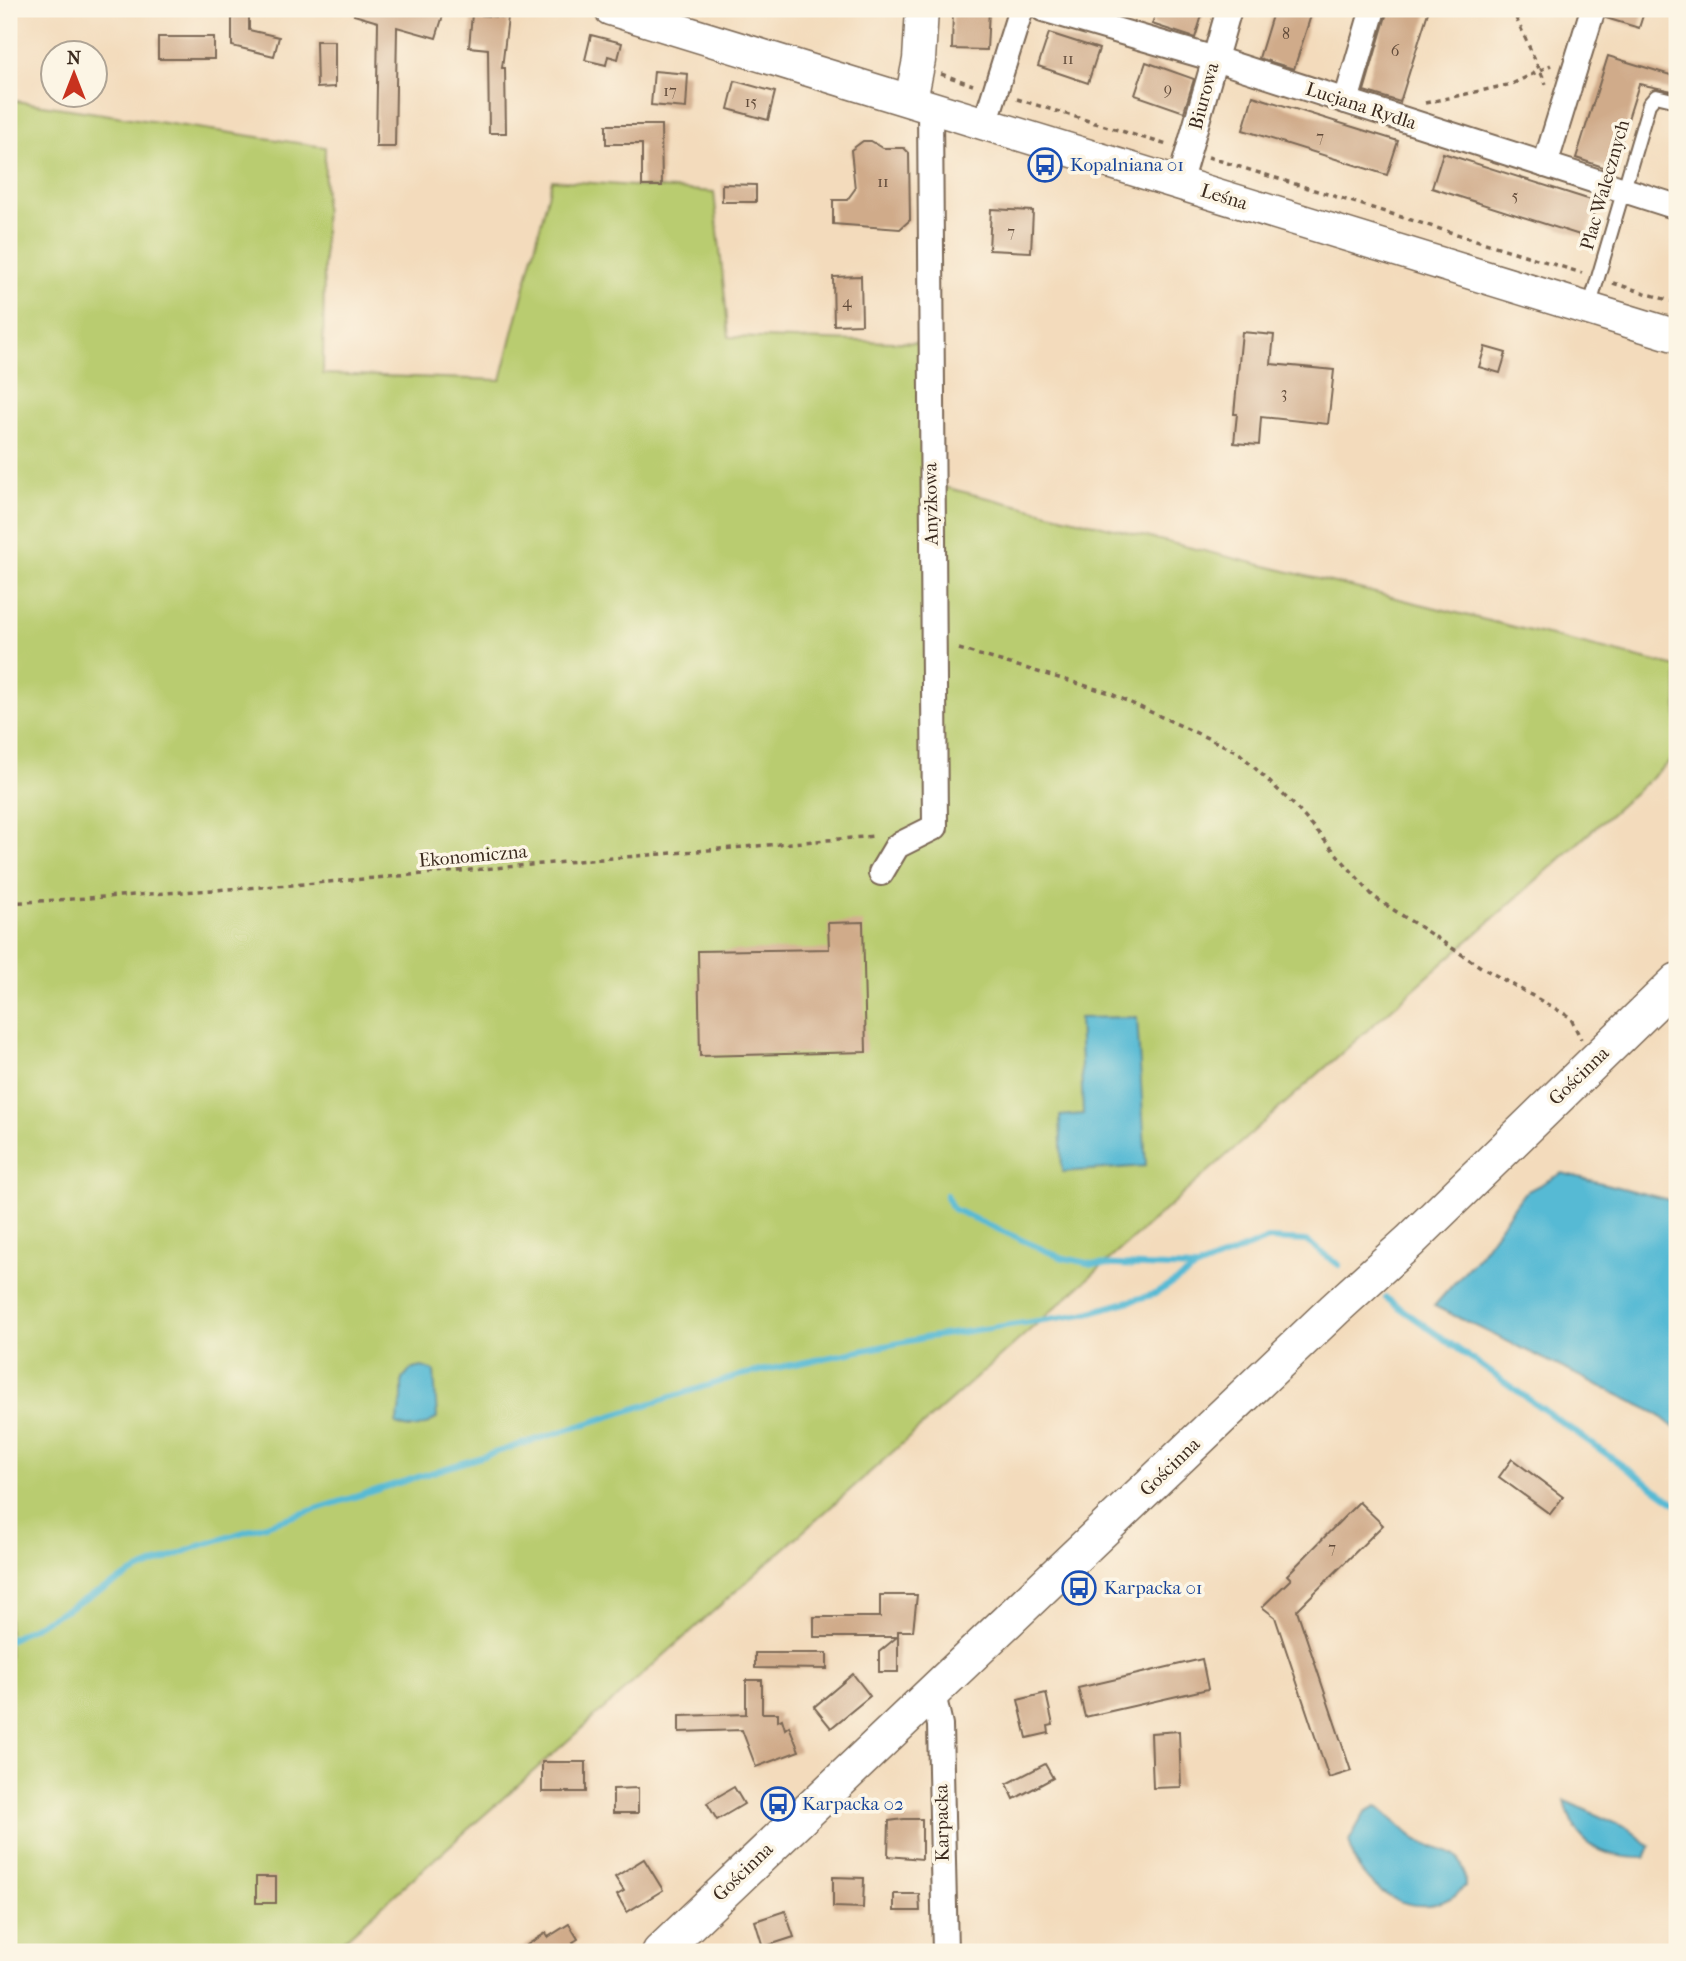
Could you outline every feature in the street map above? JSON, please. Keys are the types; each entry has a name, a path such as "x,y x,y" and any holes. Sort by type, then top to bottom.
{"main road":[{"name":"Gościnna","path":"660,1952 1384,1265 1677,981"}],"street":[{"name":"Leśna","path":"610,9 1677,336"},
{"path":"920,103 922,9"},
{"path":"985,124 1021,9"},
{"name":"Lucjana Rydla","path":"1043,9 1215,59 1677,207"},
{"name":"Biurowa","path":"1180,184 1229,9"},
{"path":"1346,101 1373,9"},
{"path":"1545,165 1593,9"},
{"name":"Anyżkowa","path":"881,873 897,846 935,827 920,103"},
{"name":"Karpacka","path":"933,1694 940,1725 945,1952"}],"lane":[{"name":"Plac Walecznych","path":"1589,309 1649,104 1656,96 1677,100"}],"path":[{"path":"1512,9 1560,114"},
{"path":"1399,118 1401,108 1512,84 1540,69 1579,54"},
{"path":"937,73 1677,303"},
{"path":"959,649 1107,692 1238,752 1294,805 1374,897 1481,967 1570,1017 1592,1062"},
{"name":"Ekonomiczna","path":"9,903 334,881 857,840 882,835"}],"green space":[{"path":"9,100 38,104 38,108 63,108 325,147 323,374 501,380 552,180 714,192 729,337 925,343 923,482 1677,667 1677,755 330,1952 9,1952"}],"water":[{"path":"1137,1017 1146,1166 1062,1172 1060,1116 1083,1114 1079,1018"},
{"path":"1562,1173 1677,1202 1677,1430 1656,1413 1434,1306 1480,1254 1524,1193"},
{"path":"422,1367 434,1371 437,1418 417,1427 396,1424 402,1399 402,1379 410,1370"},
{"path":"1565,1801 1629,1829 1650,1846 1645,1858 1615,1855 1592,1846 1576,1828"},
{"path":"1377,1806 1416,1839 1457,1857 1464,1873 1465,1887 1437,1903 1408,1904 1380,1891 1368,1880 1356,1864 1349,1841 1365,1812"}],"building":[{"path":"232,9 249,9 249,30 279,37 274,56 232,46"},
{"path":"445,9 436,38 397,27 395,147 376,147 378,22 354,15 355,10"},
{"path":"953,9 989,9 987,50 952,49"},
{"path":"1157,9 1204,9 1195,38 1152,24"},
{"path":"1274,9 1313,9 1294,69 1259,58"},
{"path":"1388,9 1429,9 1400,102 1364,91"},
{"path":"1607,9 1645,9 1639,28 1606,18"},
{"path":"472,14 508,18 502,68 505,68 506,133 489,133 488,49 469,47"},
{"path":"1049,33 1099,49 1088,83 1038,66"},
{"path":"591,35 622,43 618,59 608,56 606,65 585,60"},
{"path":"158,37 214,37 214,59 158,59"},
{"path":"316,41 335,41 335,87 317,88"},
{"path":"1608,56 1677,77 1677,92 1639,84 1612,170 1576,158"},
{"path":"1146,62 1194,79 1184,112 1135,95"},
{"path":"654,71 688,74 686,108 651,105"},
{"path":"735,81 775,92 768,120 728,109"},
{"path":"1253,96 1398,141 1387,175 1243,130"},
{"path":"606,125 661,125 662,186 642,186 642,144 606,144"},
{"path":"863,141 871,141 883,148 904,148 909,153 910,220 900,229 833,224 833,200 847,200 855,189 851,150"},
{"path":"1443,153 1597,202 1586,237 1432,188"},
{"path":"722,184 756,185 756,202 722,202"},
{"path":"991,209 1033,211 1031,252 989,250"},
{"path":"861,276 862,324 834,325 833,277"},
{"path":"1242,332 1274,335 1271,364 1334,370 1328,424 1261,417 1259,445 1234,443"},
{"path":"1485,347 1506,353 1500,373 1479,367"},
{"path":"863,922 866,1052 700,1056 698,951 829,949 828,923"},
{"path":"1512,1459 1563,1497 1550,1514 1499,1477"},
{"path":"1359,1502 1383,1525 1297,1610 1351,1771 1329,1778 1275,1617 1262,1607 1291,1579 1287,1575"},
{"path":"880,1595 917,1595 913,1631 898,1631 898,1672 879,1672 879,1652 897,1637 814,1637 814,1617 880,1617"},
{"path":"755,1653 827,1653 827,1669 755,1668"},
{"path":"1202,1659 1208,1689 1085,1717 1078,1688"},
{"path":"853,1674 870,1696 831,1728 814,1707"},
{"path":"746,1680 762,1680 762,1713 778,1713 778,1721 782,1719 785,1729 789,1726 799,1751 756,1767 742,1730 679,1732 679,1716 746,1714"},
{"path":"1046,1693 1053,1725 1048,1726 1049,1733 1027,1738 1018,1700"},
{"path":"1179,1731 1181,1787 1153,1788 1151,1733"},
{"path":"542,1762 586,1762 586,1792 542,1792"},
{"path":"1045,1764 1053,1778 1014,1799 1007,1784"},
{"path":"734,1787 744,1804 717,1820 707,1803"},
{"path":"638,1788 638,1813 613,1813 613,1789"},
{"path":"922,1819 922,1859 888,1856 889,1821"},
{"path":"644,1859 663,1890 627,1912 617,1895 624,1891 615,1877"},
{"path":"256,1877 276,1877 276,1903 256,1903"},
{"path":"833,1877 864,1878 863,1908 833,1907"},
{"path":"894,1894 919,1894 920,1911 894,1911"},
{"path":"785,1911 794,1937 763,1947 755,1921"},
{"path":"569,1924 578,1939 573,1942 579,1952 516,1952 546,1933 548,1937"}],"waterway":[{"path":"946,1195 953,1209 1060,1257 1092,1264 1195,1268"},
{"path":"9,1640 135,1572 199,1546 741,1375 929,1337 1084,1314 1155,1294 1197,1268 1268,1239 1306,1241 1339,1265"},
{"path":"1386,1298 1677,1504"}],"place":[{"name":"Kopalniana 01","path":"1045,165"},
{"name":"Karpacka 01","path":"1079,1588"},
{"name":"Karpacka 02","path":"778,1804"}]}
